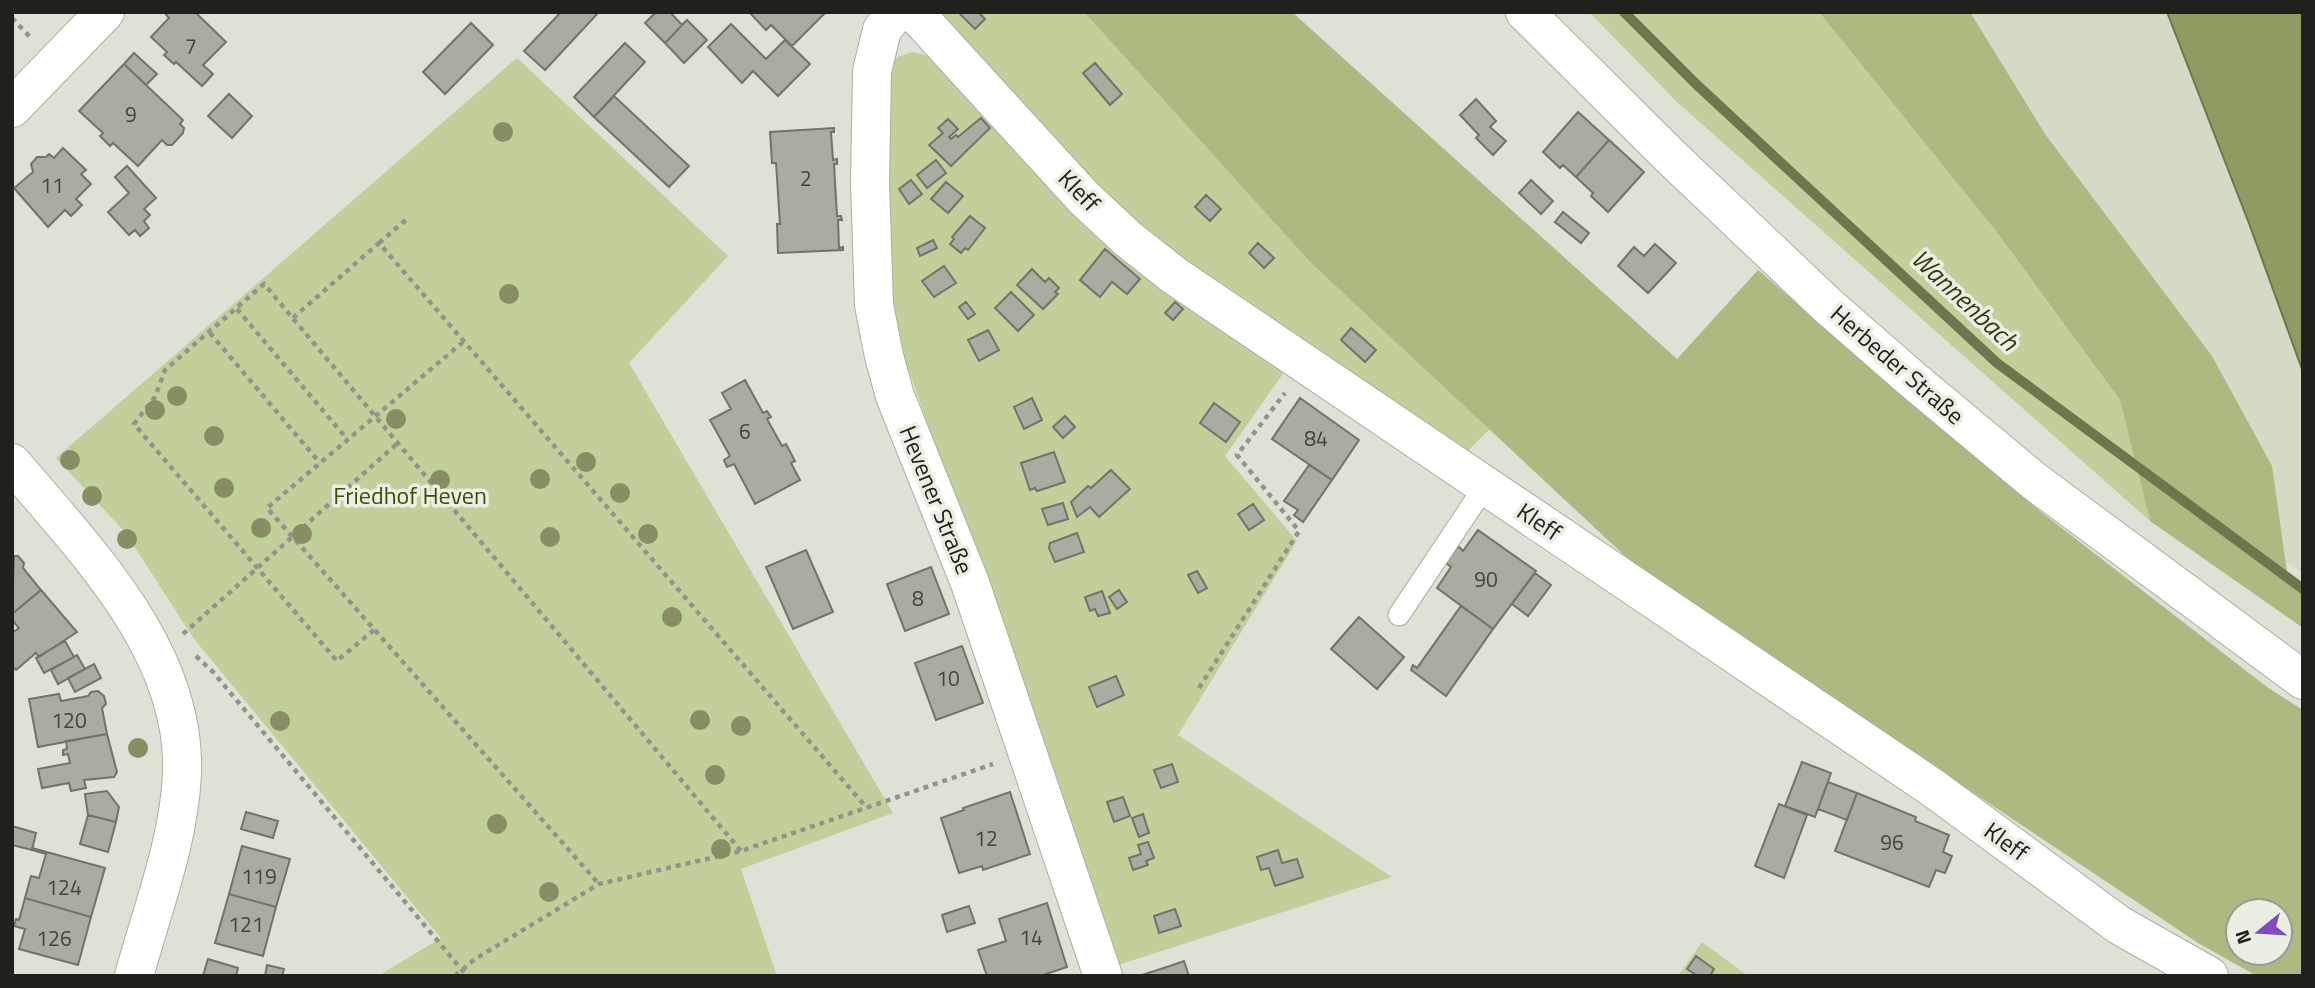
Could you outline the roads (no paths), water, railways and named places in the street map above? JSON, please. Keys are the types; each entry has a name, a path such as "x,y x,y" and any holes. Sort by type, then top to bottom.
{"street":[{"path":"12,108 105,12"},
{"name":"Hevener Straße","path":"896,12 882,30 872,71 870,183 874,305 895,396 970,583 1103,976"},
{"name":"Kleff","path":"914,12 1084,198 1128,239 1175,276 1933,788 2119,925 2209,976"},
{"name":"Herbeder Straße","path":"1525,12 1672,159 1827,305 1913,380 2045,489 2303,680"},
{"path":"12,463 123,598 147,640 173,703 182,772 173,835 134,976"}],"lane":[{"path":"1399,615 1485,486"}],"waterway":[{"name":"Wannenbach","path":"1624,12 1696,84 1997,363 2303,589"}],"park label":[{"name":"Friedhof Heven","path":"410,496"}]}
